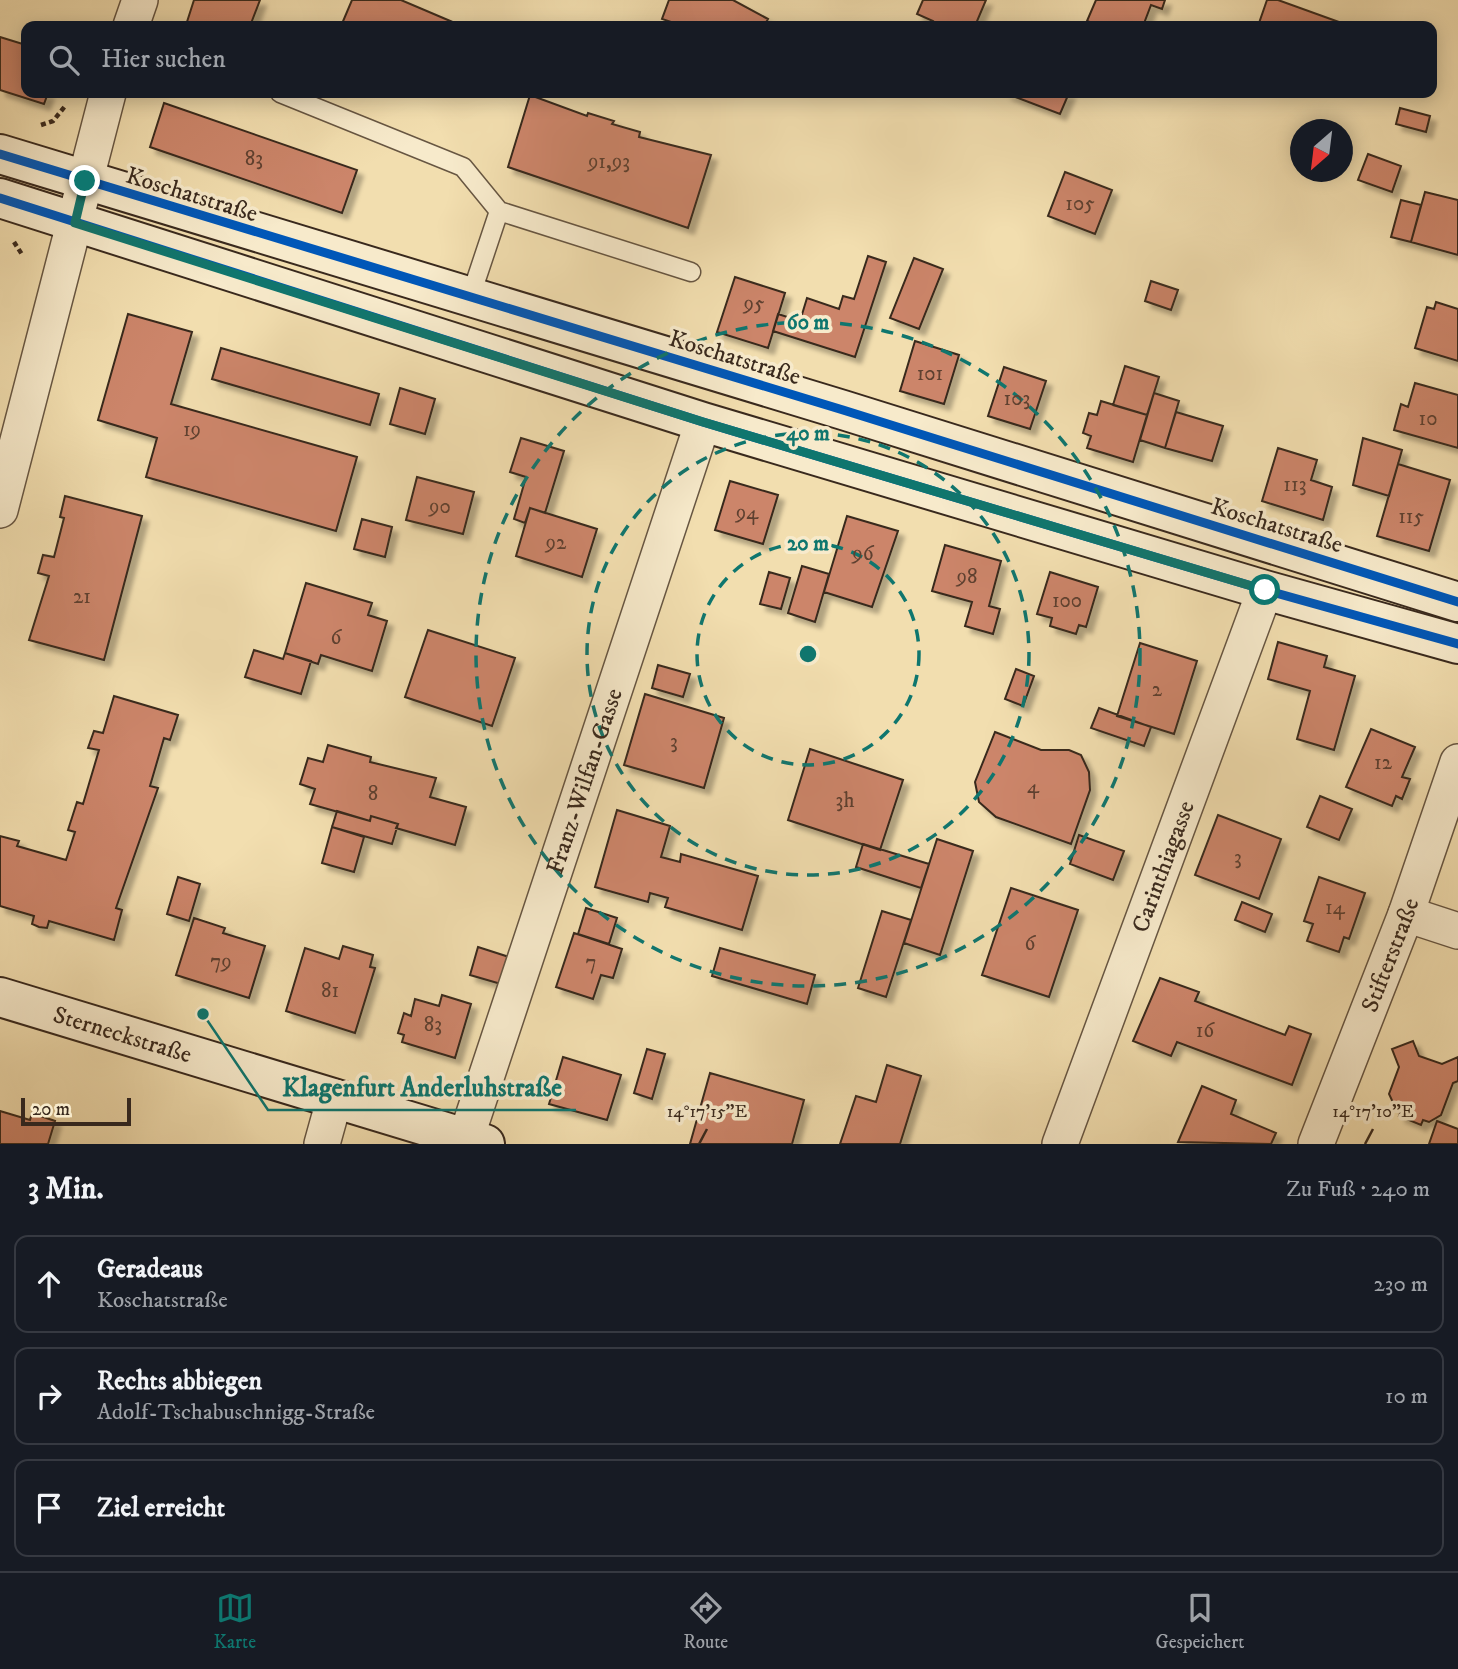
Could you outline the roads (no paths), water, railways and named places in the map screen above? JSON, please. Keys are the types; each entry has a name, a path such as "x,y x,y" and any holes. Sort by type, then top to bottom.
{"main road":[{"name":"Koschatstraße","path":"0,154 856,414 1458,602"},
{"path":"0,198 703,422 1265,590 1458,644"},
{"name":"Sterneckstraße","path":"0,997 475,1141"}],"street":[{"path":"133,21 140,0"},
{"path":"0,510 107,98"},
{"name":"Franz-Wilfan-Gasse","path":"475,1141 703,422"},
{"name":"Carinthiagasse","path":"1060,1144 1265,590"},
{"name":"Stifterstraße","path":"1316,1144 1406,914 1458,762"},
{"path":"1406,914 1458,932"},
{"path":"322,1144 335,1097"}],"lane":[{"path":"292,98 463,167 499,211 691,272"},
{"path":"470,298 499,211"}],"place":[{"name":"Klagenfurt Anderluhstraße","path":"203,1014"}]}
